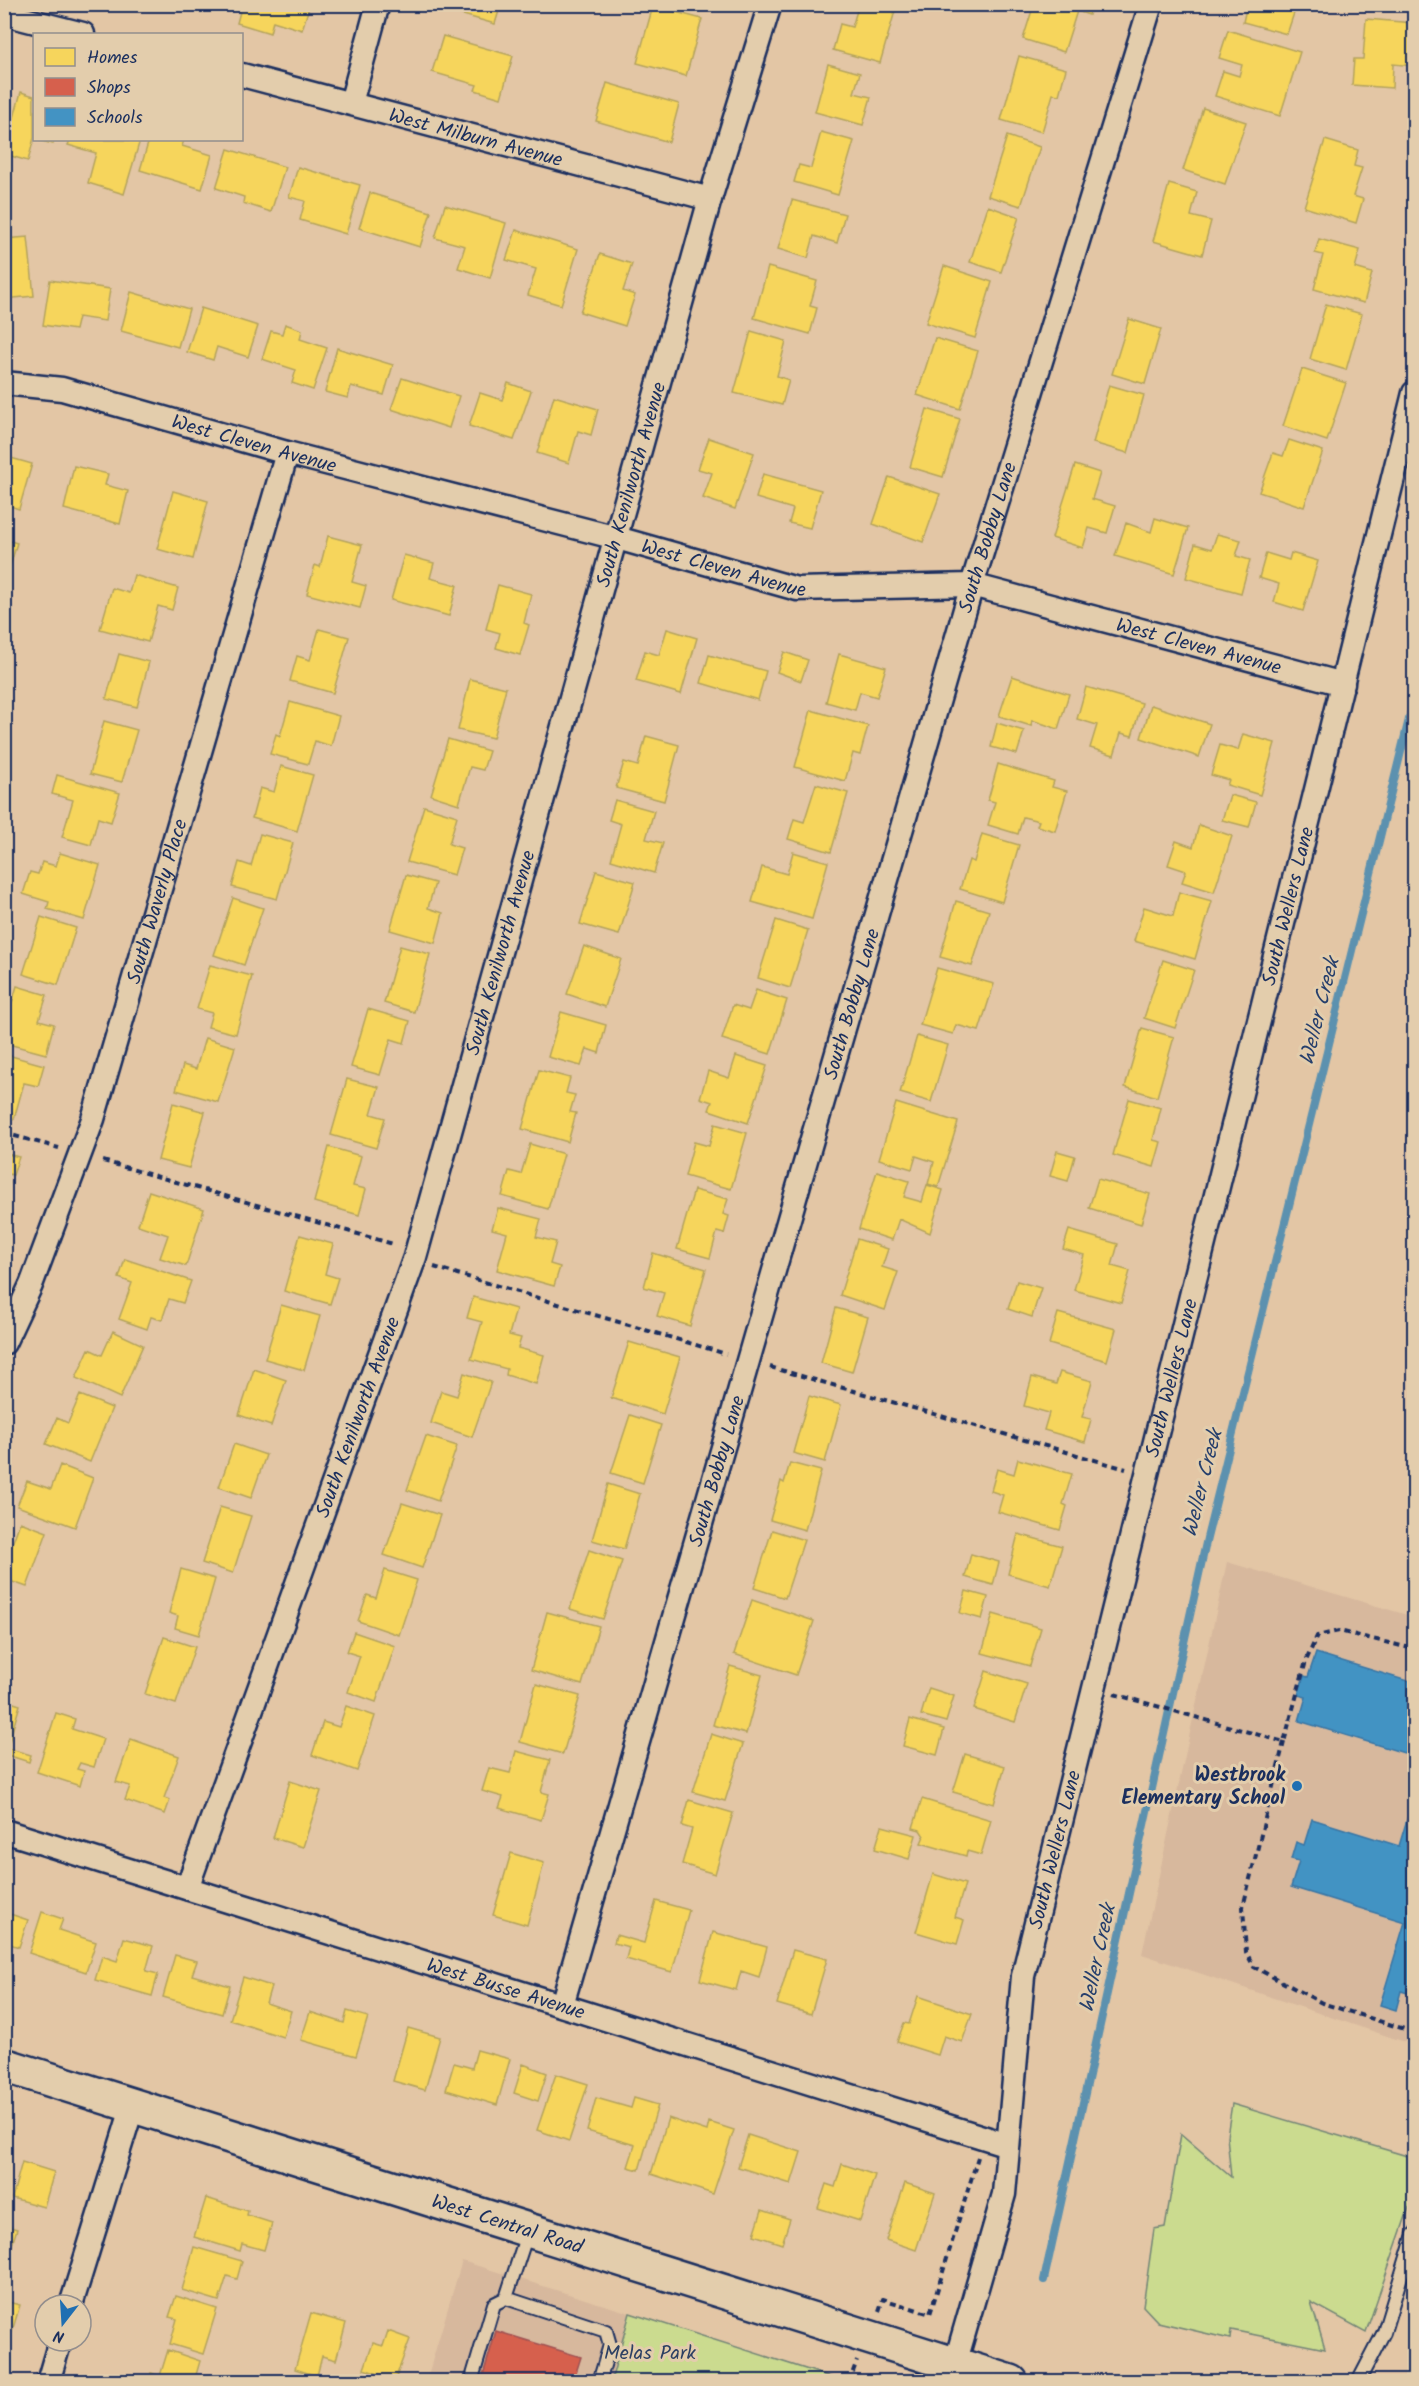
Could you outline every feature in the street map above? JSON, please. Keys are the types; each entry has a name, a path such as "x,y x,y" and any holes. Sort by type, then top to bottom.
{"main road":[{"name":"West Central Road","path":"4,2065 1011,2382"}],"street":[{"path":"351,103 378,4"},
{"name":"South Kenilworth Avenue","path":"187,1888 415,1257 710,199 770,4"},
{"name":"South Bobby Lane","path":"562,2005 972,585 1151,4"},
{"path":"4,14 79,33"},
{"name":"West Milburn Avenue","path":"243,75 710,199"},
{"name":"West Cleven Avenue","path":"4,383 62,389 286,453 617,538 797,589 972,585 1343,684"},
{"name":"South Wellers Lane","path":"955,2364 1004,2194 1023,1976 1414,393"},
{"name":"South Waverly Place","path":"4,1342 31,1285 93,1119 286,453"},
{"name":"West Busse Avenue","path":"4,1831 1008,2145"},
{"path":"75,2293 133,2105"},
{"path":"48,2382 56,2353"}],"lane":[{"path":"506,2298 528,2230"},
{"path":"1349,2382 1360,2376 1384,2332 1414,2234"},
{"path":"471,2382 494,2304 506,2298 606,2331 610,2345 599,2382"}],"path":[{"path":"4,1133 60,1149"},
{"path":"103,1161 393,1244"},
{"path":"432,1267 733,1356"},
{"path":"767,1367 1147,1475"},
{"path":"1414,1649 1339,1632 1317,1636 1306,1661 1243,1907 1246,1952 1254,1968 1322,2003 1414,2032"},
{"path":"1126,1697 1284,1742"},
{"path":"883,2299 930,2314 978,2156 978,2135"}],"shaded area":[{"name":"Westbrook Elementary School","path":"1227,1562 1414,1617 1414,2045 1142,1954"},
{"path":"462,2261 630,2313 611,2381 426,2382"}],"green space":[{"path":"1232,2104 1407,2156 1414,2170 1414,2193 1366,2332 1311,2302 1325,2349 1231,2330 1230,2339 1158,2322 1143,2306 1154,2229 1165,2227 1181,2134 1231,2177 1227,2136"},
{"name":"Melas Park","path":"630,2313 843,2381 611,2381"}],"building: Homes":[{"path":"242,4 310,4 302,30 273,21 270,33 237,23"},
{"path":"451,4 501,4 495,24 449,11"},
{"path":"859,4 897,4 880,63 833,50 840,24 852,27"},
{"path":"1034,4 1092,4 1089,15 1077,11 1064,52 1023,39"},
{"path":"1247,4 1297,4 1287,34 1243,22"},
{"path":"653,6 702,19 686,76 637,63"},
{"path":"1366,19 1414,23 1414,66 1393,64 1392,88 1352,85 1354,59 1363,59"},
{"path":"1228,30 1300,52 1280,116 1215,96 1223,71 1239,76 1242,65 1219,58"},
{"path":"443,36 513,56 501,98 475,90 477,85 432,72"},
{"path":"1019,56 1066,69 1059,95 1053,94 1042,132 1001,120"},
{"path":"828,64 860,73 854,93 871,97 863,125 815,112"},
{"path":"607,83 679,104 669,142 596,121"},
{"path":"21,92 33,96 33,141 28,161 4,154"},
{"path":"1203,108 1246,122 1225,184 1183,170"},
{"path":"821,132 854,141 838,195 794,182 799,165 811,168"},
{"path":"1007,136 1040,147 1021,206 988,196"},
{"path":"1325,140 1358,150 1354,166 1362,168 1353,196 1363,199 1356,223 1304,207"},
{"path":"70,141 140,141 124,194 88,183 96,153 68,145"},
{"path":"149,141 184,141 182,146 212,155 202,189 140,170"},
{"path":"228,149 285,167 271,212 243,203 244,197 216,188"},
{"path":"298,167 360,185 346,234 300,220 305,201 289,197"},
{"path":"1169,184 1197,192 1191,216 1211,221 1202,255 1153,241"},
{"path":"370,193 431,212 420,247 359,228"},
{"path":"792,200 845,214 837,243 814,236 808,258 778,249"},
{"path":"445,205 506,223 490,278 458,268 465,246 435,238"},
{"path":"988,206 1019,217 1001,272 970,262"},
{"path":"516,230 578,249 561,305 528,295 536,269 506,260"},
{"path":"28,237 34,296 4,299 4,239"},
{"path":"1319,239 1360,250 1355,268 1372,273 1364,303 1314,289 1323,255 1315,253"},
{"path":"600,254 632,264 623,291 635,295 625,326 580,312"},
{"path":"944,266 992,282 975,338 926,323"},
{"path":"768,267 817,281 810,306 817,308 810,334 754,318"},
{"path":"50,280 110,289 105,321 78,317 75,330 43,325"},
{"path":"131,292 189,309 178,347 121,331"},
{"path":"1326,304 1362,314 1346,370 1310,359"},
{"path":"201,308 258,326 248,357 217,347 213,360 187,352"},
{"path":"1129,319 1161,329 1145,384 1112,374"},
{"path":"285,324 302,330 300,339 327,348 313,390 292,383 296,370 262,359 271,331 282,334"},
{"path":"751,331 786,341 777,376 789,380 782,405 734,393"},
{"path":"935,338 978,351 960,409 917,395"},
{"path":"337,348 393,365 384,395 351,386 348,398 325,392"},
{"path":"1302,369 1346,383 1327,441 1283,426"},
{"path":"402,378 459,396 449,428 391,409"},
{"path":"508,383 531,391 514,440 469,426 480,393 502,400"},
{"path":"1109,385 1144,395 1128,453 1093,443"},
{"path":"554,396 598,409 591,435 578,431 569,463 537,453"},
{"path":"927,409 960,419 943,477 910,467"},
{"path":"709,438 754,453 735,509 703,498 712,473 698,469"},
{"path":"1289,440 1323,451 1304,507 1259,492 1273,453 1283,456"},
{"path":"4,456 32,464 19,509 4,504"},
{"path":"1075,465 1100,473 1092,499 1115,506 1107,533 1089,528 1083,548 1052,538"},
{"path":"74,466 108,474 105,485 128,491 120,524 64,509"},
{"path":"763,474 821,490 810,528 789,523 793,509 756,498"},
{"path":"889,477 940,494 923,542 873,524"},
{"path":"173,491 208,501 193,559 157,549"},
{"path":"1155,518 1188,528 1174,574 1115,556 1126,523 1151,532"},
{"path":"1217,534 1241,540 1236,556 1250,560 1241,593 1186,578 1195,544 1212,549"},
{"path":"328,536 362,545 352,582 366,586 360,608 307,594 315,565 320,567"},
{"path":"4,539 17,543 4,586"},
{"path":"1266,553 1289,560 1291,553 1318,561 1303,611 1274,602 1279,584 1259,578"},
{"path":"404,555 434,563 430,578 457,585 449,616 391,600"},
{"path":"134,575 178,588 172,610 158,606 148,642 100,629 112,588 129,593"},
{"path":"498,585 531,594 524,623 529,625 520,655 496,648 500,633 486,629"},
{"path":"319,629 349,637 333,693 290,681 297,656 310,660"},
{"path":"667,629 697,638 681,694 636,681 645,651 659,655"},
{"path":"784,652 808,660 801,681 777,672"},
{"path":"119,654 149,662 137,707 106,699"},
{"path":"839,654 886,667 877,697 860,692 855,710 826,702"},
{"path":"709,655 766,671 758,700 701,683"},
{"path":"1012,676 1069,694 1058,729 1032,720 1031,726 999,716"},
{"path":"470,679 506,688 493,738 458,730"},
{"path":"1086,687 1142,703 1132,736 1121,733 1114,755 1090,748 1097,725 1077,719"},
{"path":"290,702 339,716 331,746 315,741 308,764 270,754 276,734 280,736"},
{"path":"1151,705 1210,724 1199,757 1141,738"},
{"path":"811,710 868,726 860,755 853,753 845,781 795,767"},
{"path":"104,721 137,730 122,782 90,774"},
{"path":"997,723 1024,731 1017,754 991,747"},
{"path":"1243,734 1275,743 1260,795 1227,785 1229,780 1211,775 1220,745 1238,750"},
{"path":"646,736 679,745 664,801 616,788 624,762 638,766"},
{"path":"448,739 489,751 483,770 470,767 459,804 431,795"},
{"path":"998,764 1054,781 1052,787 1067,791 1055,831 1037,826 1039,821 1023,817 1018,834 988,825 995,802 988,800"},
{"path":"281,766 313,775 297,831 252,818 260,788 274,792"},
{"path":"57,775 120,793 111,822 98,818 91,845 62,837 73,800 52,794"},
{"path":"816,784 848,793 831,852 788,839 794,819 804,822"},
{"path":"1230,795 1256,802 1249,827 1222,820"},
{"path":"615,800 654,811 646,839 663,843 654,873 611,860 621,824 609,820"},
{"path":"424,806 457,816 449,844 462,848 454,875 407,862"},
{"path":"1199,825 1232,836 1214,892 1182,882 1186,871 1168,865 1176,841 1193,847"},
{"path":"260,834 293,843 277,899 232,887 239,862 251,866"},
{"path":"982,834 1019,845 1002,902 960,889 969,860 974,862"},
{"path":"793,852 828,862 812,919 752,902 762,867 787,874"},
{"path":"60,853 100,865 84,920 47,909 49,902 23,894 30,872 38,874 42,862 56,866"},
{"path":"596,871 635,882 619,935 580,924"},
{"path":"406,875 435,883 428,908 443,913 435,943 390,930"},
{"path":"1179,892 1212,901 1195,959 1134,941 1144,907 1173,916"},
{"path":"233,898 263,908 244,965 214,955"},
{"path":"956,901 989,911 972,966 940,957"},
{"path":"41,917 76,928 58,985 23,974"},
{"path":"776,920 808,930 790,988 758,978"},
{"path":"400,946 430,954 414,1012 384,1003"},
{"path":"584,946 621,959 605,1007 567,994"},
{"path":"1163,960 1194,970 1175,1028 1144,1018"},
{"path":"210,965 252,976 236,1034 208,1027 212,1013 197,1009"},
{"path":"937,968 994,984 979,1031 956,1025 953,1034 920,1025"},
{"path":"17,986 47,995 39,1020 54,1024 46,1054 4,1043 4,1029"},
{"path":"756,990 787,1000 770,1054 722,1039 733,1005 749,1010"},
{"path":"368,1009 410,1021 404,1043 391,1039 380,1075 351,1067"},
{"path":"561,1012 606,1025 599,1053 587,1049 581,1066 548,1057"},
{"path":"1142,1028 1174,1037 1157,1097 1125,1087"},
{"path":"917,1036 948,1045 931,1102 900,1093"},
{"path":"205,1038 235,1047 218,1102 176,1090 183,1065 196,1069"},
{"path":"4,1054 44,1065 38,1086 24,1083 14,1119 4,1117"},
{"path":"736,1056 767,1066 748,1123 709,1110 712,1102 700,1098 708,1071 729,1078"},
{"path":"539,1070 570,1078 566,1093 575,1095 570,1112 576,1113 568,1142 522,1129"},
{"path":"347,1079 379,1087 371,1114 385,1118 376,1148 331,1135"},
{"path":"1129,1099 1161,1108 1153,1140 1161,1142 1154,1167 1113,1155"},
{"path":"173,1103 205,1112 189,1168 158,1160"},
{"path":"896,1103 958,1122 938,1187 928,1184 934,1162 916,1156 912,1169 879,1159"},
{"path":"715,1124 747,1133 731,1189 685,1176 694,1142 709,1146"},
{"path":"530,1144 564,1154 548,1209 502,1196 509,1171 521,1174"},
{"path":"329,1147 361,1156 353,1186 366,1189 359,1215 314,1202"},
{"path":"1057,1151 1075,1156 1068,1181 1050,1176"},
{"path":"4,1153 19,1157 13,1175 4,1173"},
{"path":"877,1171 909,1181 904,1197 922,1202 927,1185 943,1190 930,1233 899,1219 892,1240 859,1229"},
{"path":"1098,1179 1150,1194 1141,1224 1089,1208"},
{"path":"4,1182 9,1183 4,1198"},
{"path":"694,1190 728,1199 723,1214 729,1216 724,1234 717,1232 710,1258 677,1249"},
{"path":"149,1191 204,1209 186,1266 160,1258 168,1235 138,1225"},
{"path":"498,1208 541,1219 536,1237 556,1242 550,1264 560,1267 554,1286 497,1270 507,1233 492,1229"},
{"path":"1069,1230 1118,1244 1112,1266 1130,1271 1121,1303 1074,1290 1084,1255 1063,1249"},
{"path":"300,1235 333,1244 325,1274 338,1278 330,1304 284,1291"},
{"path":"857,1239 888,1249 882,1267 898,1272 885,1310 840,1295"},
{"path":"653,1253 706,1269 690,1326 657,1316 664,1293 644,1287"},
{"path":"125,1259 191,1281 183,1303 169,1299 162,1320 151,1317 147,1329 119,1319 132,1283 119,1278"},
{"path":"1017,1281 1041,1288 1032,1317 1008,1309"},
{"path":"473,1297 516,1309 509,1335 521,1338 518,1348 544,1355 536,1384 506,1375 507,1369 471,1359 482,1322 467,1318"},
{"path":"281,1305 320,1316 304,1370 265,1359"},
{"path":"836,1308 868,1317 852,1372 821,1363"},
{"path":"1058,1313 1116,1329 1107,1361 1049,1344"},
{"path":"113,1331 143,1345 120,1398 76,1378 89,1349 102,1355"},
{"path":"629,1342 680,1357 663,1414 611,1398"},
{"path":"254,1369 286,1380 271,1426 239,1415"},
{"path":"1060,1372 1092,1381 1082,1417 1091,1419 1085,1442 1044,1430 1049,1413 1024,1406 1032,1377 1056,1384"},
{"path":"464,1373 491,1382 472,1437 431,1423 441,1391 457,1396"},
{"path":"80,1395 112,1408 90,1462 46,1444 57,1418 68,1423"},
{"path":"809,1396 841,1405 825,1462 793,1453"},
{"path":"630,1415 661,1425 643,1483 611,1473"},
{"path":"426,1436 457,1446 438,1501 407,1490"},
{"path":"234,1444 266,1455 251,1498 219,1487"},
{"path":"1018,1459 1072,1474 1063,1504 1067,1506 1060,1530 998,1512 1003,1495 991,1491 997,1469 1014,1474"},
{"path":"790,1463 821,1471 805,1530 770,1520 781,1481 784,1483"},
{"path":"60,1465 93,1478 75,1527 17,1506 27,1481 51,1489"},
{"path":"608,1484 640,1494 624,1549 592,1540"},
{"path":"402,1503 440,1515 422,1568 384,1555"},
{"path":"220,1507 251,1516 233,1573 202,1563"},
{"path":"20,1522 47,1532 27,1587 4,1579 4,1544 11,1547"},
{"path":"772,1530 804,1540 785,1598 754,1588"},
{"path":"1018,1534 1062,1546 1050,1586 1008,1574"},
{"path":"589,1550 622,1561 603,1619 570,1609"},
{"path":"971,1554 999,1562 993,1585 965,1577"},
{"path":"181,1569 215,1579 199,1635 175,1628 178,1616 169,1613"},
{"path":"385,1570 417,1580 399,1635 358,1621 367,1595 376,1598"},
{"path":"966,1591 988,1597 982,1619 960,1613"},
{"path":"752,1600 814,1621 796,1675 734,1654"},
{"path":"547,1612 599,1626 582,1685 531,1670"},
{"path":"993,1614 1041,1628 1030,1666 982,1653"},
{"path":"354,1632 395,1646 376,1702 348,1692 360,1656 347,1652"},
{"path":"164,1637 195,1647 176,1704 145,1694"},
{"path":"730,1666 762,1675 746,1734 713,1725"},
{"path":"986,1671 1027,1684 1015,1722 974,1709"},
{"path":"536,1684 580,1696 563,1754 520,1742"},
{"path":"929,1688 954,1696 946,1722 921,1715"},
{"path":"4,1700 20,1705 7,1748 31,1755 29,1762 4,1754"},
{"path":"346,1706 375,1716 357,1771 312,1755 323,1722 339,1727"},
{"path":"56,1713 75,1719 72,1729 103,1739 94,1767 80,1763 77,1769 84,1771 80,1786 37,1772"},
{"path":"910,1719 944,1729 937,1755 903,1746"},
{"path":"711,1734 743,1744 725,1801 693,1792"},
{"path":"131,1739 179,1756 164,1798 170,1800 165,1814 125,1800 130,1786 116,1782"},
{"path":"516,1751 550,1760 541,1792 549,1794 541,1820 499,1808 503,1797 482,1791 489,1768 510,1773"},
{"path":"965,1754 1005,1766 994,1804 953,1792"},
{"path":"290,1781 321,1791 303,1847 273,1838"},
{"path":"922,1799 991,1820 981,1855 967,1851 966,1856 921,1843 924,1836 920,1830 913,1828"},
{"path":"689,1800 733,1813 715,1874 682,1864 692,1829 682,1826"},
{"path":"882,1826 916,1835 909,1859 875,1849"},
{"path":"511,1853 544,1863 527,1925 493,1915"},
{"path":"933,1874 965,1884 955,1917 964,1920 957,1944 916,1932"},
{"path":"656,1901 689,1910 672,1972 626,1959 629,1947 614,1943 616,1935 644,1943"},
{"path":"4,1912 28,1920 19,1947 4,1942"},
{"path":"42,1912 63,1919 59,1930 96,1942 86,1972 29,1953"},
{"path":"713,1932 767,1947 759,1977 741,1971 736,1990 700,1980"},
{"path":"124,1938 153,1946 146,1971 158,1974 152,1996 95,1980 102,1956 117,1961"},
{"path":"793,1950 827,1959 811,2014 777,2004"},
{"path":"175,1955 197,1961 192,1975 230,1986 222,2014 163,1997"},
{"path":"243,1977 271,1986 266,2003 291,2011 283,2037 230,2020"},
{"path":"918,1996 972,2014 962,2042 944,2036 938,2055 897,2042 904,2023 909,2024"},
{"path":"347,2011 368,2017 356,2056 301,2040 310,2012 344,2023"},
{"path":"408,2028 440,2037 425,2090 393,2081"},
{"path":"477,2050 510,2059 497,2105 446,2090 454,2063 472,2068"},
{"path":"523,2064 547,2073 538,2101 514,2093"},
{"path":"556,2074 588,2084 569,2141 537,2130"},
{"path":"596,2098 631,2108 634,2098 658,2105 639,2170 628,2167 635,2145 587,2131"},
{"path":"668,2118 707,2131 709,2122 734,2130 713,2194 651,2174"},
{"path":"748,2135 801,2152 791,2184 738,2167"},
{"path":"22,2162 54,2172 44,2207 12,2198"},
{"path":"842,2164 875,2175 860,2221 818,2208 826,2184 835,2187"},
{"path":"905,2183 935,2193 916,2250 886,2240"},
{"path":"206,2198 248,2211 247,2215 272,2223 264,2250 242,2244 240,2251 194,2237"},
{"path":"762,2210 790,2219 782,2244 754,2235"},
{"path":"4,2225 17,2229 9,2254 4,2253"},
{"path":"194,2247 242,2261 237,2279 227,2276 219,2301 182,2290"},
{"path":"176,2296 217,2309 203,2354 170,2344 177,2319 169,2317"},
{"path":"4,2301 20,2305 7,2348 4,2347"},
{"path":"311,2313 346,2323 336,2360 322,2356 317,2376 295,2369"},
{"path":"388,2331 410,2339 395,2380 364,2369 373,2343 383,2346"},
{"path":"168,2350 200,2361 194,2382 148,2382 151,2373 160,2376"},
{"path":"373,2374 395,2381 395,2382 371,2382"}],"building: Shops":[{"path":"496,2331 581,2357 573,2382 481,2382"}],"building: Schools":[{"path":"1316,1653 1414,1683 1414,1756 1299,1721 1306,1697 1298,1695 1304,1676 1308,1677"},
{"path":"1414,1796 1414,1995 1401,1991 1396,2010 1380,2005 1405,1922 1291,1887 1299,1861 1291,1859 1296,1842 1304,1845 1312,1819 1399,1846"}],"waterway":[{"name":"Weller Creek","path":"1044,2280 1207,1538 1414,699"}],"place":[{"name":"Westbrook Elementary School","path":"1297,1786"}]}
